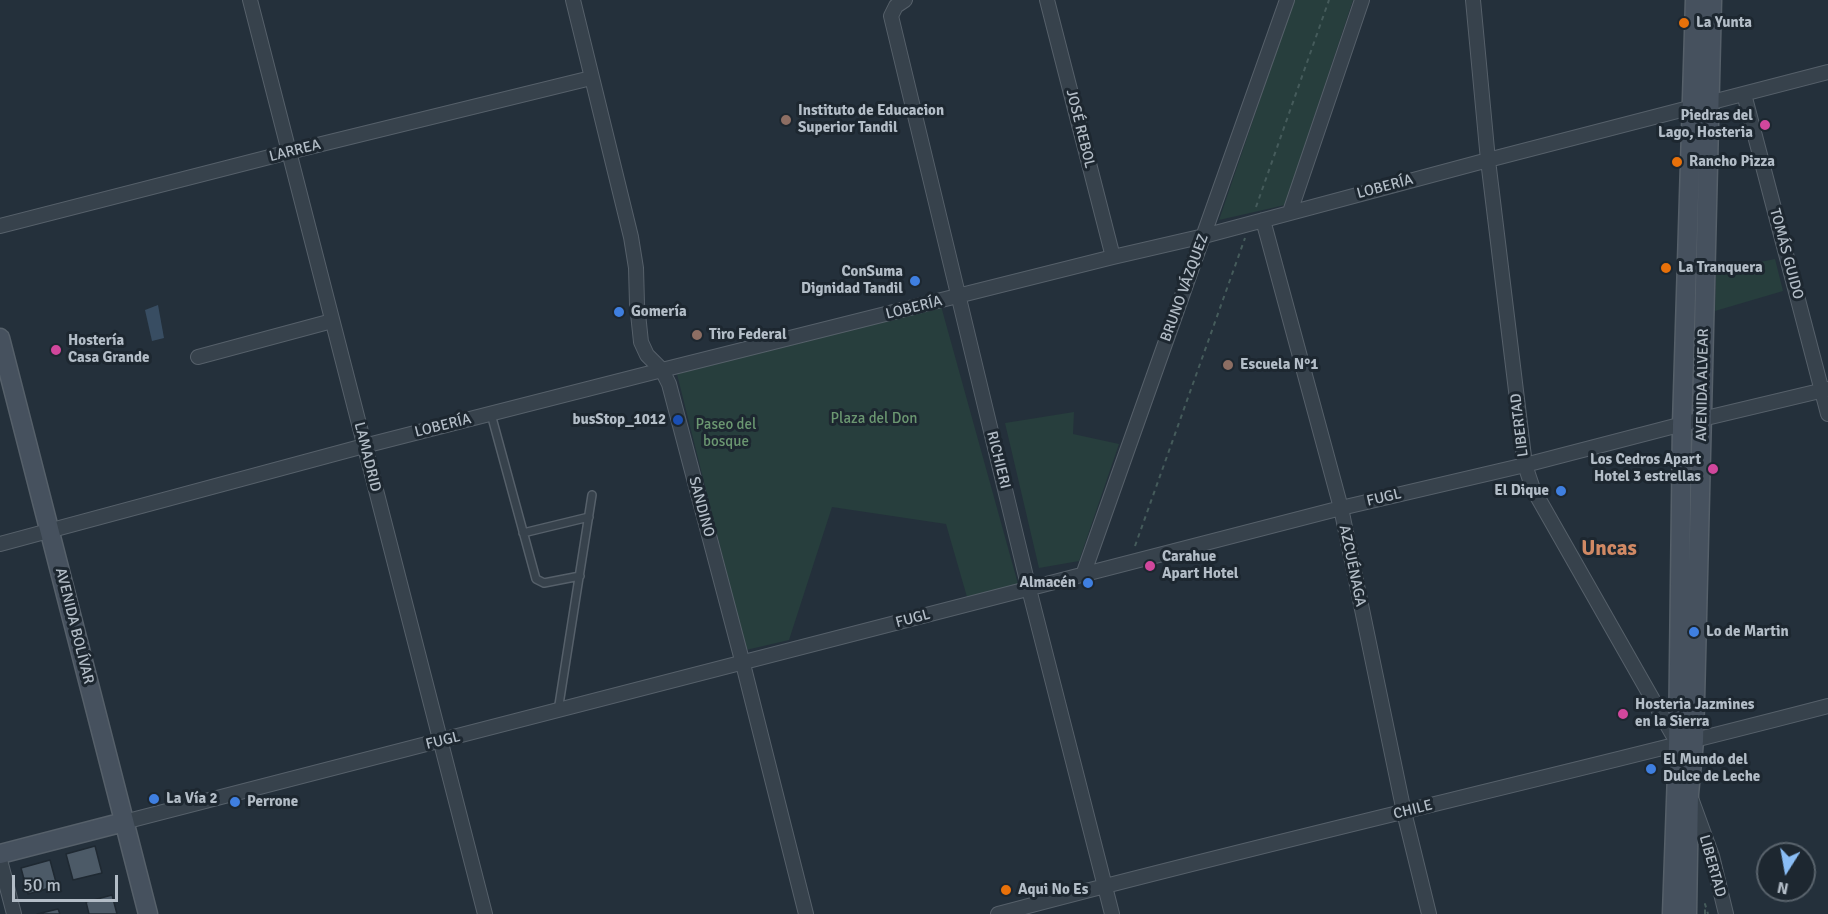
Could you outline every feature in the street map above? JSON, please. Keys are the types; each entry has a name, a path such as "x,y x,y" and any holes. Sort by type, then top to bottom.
{"main road":[{"name":"AVENIDA ALVEAR","path":"1672,914 1686,743 1702,419 1700,104 1695,0"},
{"name":"AVENIDA ALVEAR","path":"1687,914 1689,794 1686,743 1682,424 1700,104 1712,0"},
{"name":"AVENIDA BOLÍVAR","path":"0,338 148,914"},
{"name":"FUGL","path":"0,854 124,822"}],"street":[{"name":"LAMADRID","path":"249,0 484,914"},
{"name":"SANDINO","path":"573,0 631,237 636,268 641,342 646,355 662,370 669,384 806,914"},
{"name":"JOSÉ REBOL","path":"1047,0 1113,257"},
{"name":"BRUNO VÁZQUEZ","path":"1083,575 1287,0"},
{"path":"1290,212 1362,0"},
{"name":"LIBERTAD","path":"1473,0 1488,160 1525,465 1533,489 1686,743"},
{"name":"RICHIERI","path":"901,3 891,16 1029,589 1112,914"},
{"name":"LOBERÍA","path":"0,544 364,446 1204,236 1828,72"},
{"name":"LARREA","path":"0,226 591,78"},
{"name":"TOMÁS GUIDO","path":"1744,94 1825,390 1828,414"},
{"name":"AZCUÉNAGA","path":"1257,222 1341,508 1404,813 1429,914"},
{"path":"198,357 332,321"},
{"name":"FUGL","path":"124,822 1341,508 1525,465 1825,390"},
{"name":"CHILE","path":"998,914 1105,885 1404,813 1828,706"},
{"name":"LIBERTAD","path":"1689,794 1712,856 1726,914"},
{"path":"0,860 14,914"}],"lane":[{"path":"490,414 536,579 544,584 579,576"},
{"path":"558,711 592,495"},
{"path":"523,533 589,518"}],"path":[{"path":"1129,563 1257,222 1329,0"}],"green space":[{"path":"1294,0 1353,0 1285,205 1219,220"},
{"path":"1775,259 1783,291 1715,311 1716,271"},
{"name":"Plaza del Don","path":"941,306 1018,584 967,597 946,524 832,507 789,640 746,650 677,374"},
{"path":"1074,412 1073,434 1119,444 1079,561 1039,568 1005,423"}],"water":[{"path":"158,305 164,338 152,341 145,310"}],"building":[{"path":"95,846 102,873 73,880 66,854"},
{"path":"50,860 57,886 28,894 21,868"},
{"path":"112,895 117,914 89,914 86,902"},
{"path":"58,909 60,914 37,914"}],"place":[{"name":"La Yunta","path":"1684,23"},
{"name":"Instituto de Educacion Superior Tandil","path":"786,120"},
{"name":"Piedras del Lago, Hosteria","path":"1765,125"},
{"name":"Rancho Pizza","path":"1677,162"},
{"name":"La Tranquera","path":"1666,268"},
{"name":"ConSuma Dignidad Tandil","path":"915,281"},
{"name":"Gomería","path":"619,312"},
{"name":"Tiro Federal","path":"697,335"},
{"name":"Hostería Casa Grande","path":"56,350"},
{"name":"Escuela N°1","path":"1228,365"},
{"name":"busStop_1012","path":"678,420"},
{"name":"Los Cedros Apart Hotel 3 estrellas","path":"1713,469"},
{"name":"El Dique","path":"1561,491"},
{"name":"Carahue Apart Hotel","path":"1150,566"},
{"name":"Almacén","path":"1088,583"},
{"name":"Lo de Martin","path":"1694,632"},
{"name":"Hosteria Jazmines en la Sierra","path":"1623,714"},
{"name":"El Mundo del Dulce de Leche","path":"1651,769"},
{"name":"La Vía 2","path":"154,799"},
{"name":"Perrone","path":"235,802"},
{"name":"Aqui No Es","path":"1006,890"}],"district":[{"name":"Uncas","path":"1609,549"}],"park label":[{"name":"Paseo del bosque","path":"726,434"}]}
